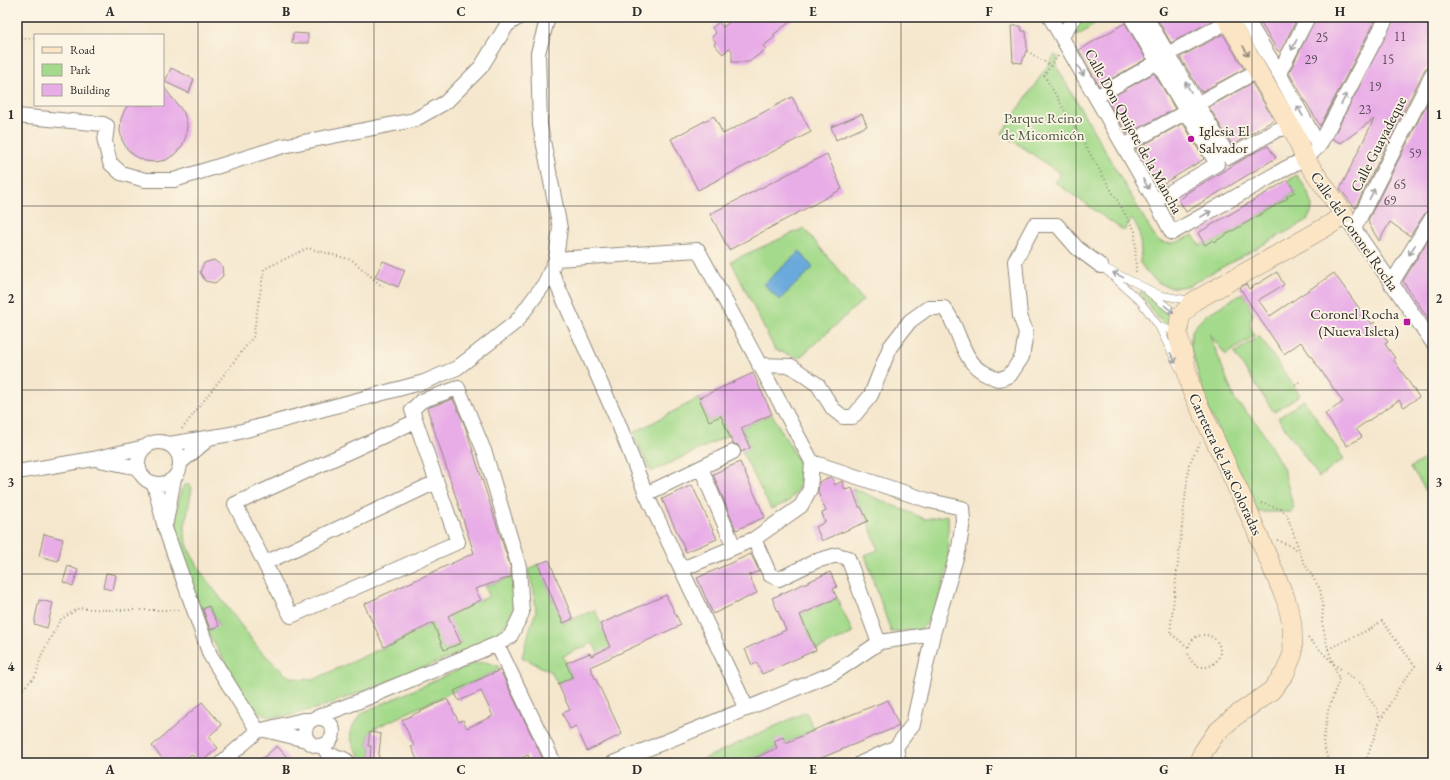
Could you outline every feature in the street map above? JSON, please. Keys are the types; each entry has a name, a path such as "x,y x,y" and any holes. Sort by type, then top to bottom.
{"street":[{"path":"17,116 102,124 107,126 105,142 110,162 121,173 145,180 174,180 284,146 414,120 446,102 481,67 507,25 518,17"},
{"path":"17,472 93,459 145,447 156,442 171,444 231,434 424,382 457,368 516,322 545,283 553,265 560,228 540,125 538,53 548,17"},
{"name":"Calle Don Quijote de la Mancha","path":"1050,17 1172,233 1305,159"},
{"path":"1065,43 1074,17"},
{"path":"1131,17 1163,58"},
{"path":"1146,17 1163,58 1192,108 1217,164 1155,201"},
{"path":"1279,73 1308,17"},
{"path":"1305,159 1319,146 1387,17"},
{"path":"1096,97 1233,18 1279,73 1319,146"},
{"name":"Calle del Coronel Rocha","path":"1233,18 1258,70 1296,136 1305,159 1433,343"},
{"path":"1124,146 1258,70"},
{"name":"Calle Guayadeque","path":"1349,222 1433,73"},
{"path":"1192,108 1229,157 1277,130 1291,127"},
{"path":"1391,284 1433,216"},
{"path":"1179,325 1194,301 1331,224 1349,222"},
{"path":"759,365 791,366 818,385 833,409 843,417 853,417 871,395 890,347 910,321 928,308 944,308 950,315 963,349 974,365 980,370 998,379 1010,375 1022,357 1026,332 1020,316 1015,261 1034,225 1057,226 1077,248 1101,266"},
{"path":"553,265 698,250 812,462 810,489 801,506 754,539 682,569"},
{"path":"553,265 646,494 747,709"},
{"name":"Carretera de Las Coloradas","path":"1179,325 1191,389 1244,502 1286,600 1292,623 1293,653 1285,673 1271,691 1234,717 1216,734 1203,752 1198,763"},
{"path":"306,740 304,731 308,723 313,719 497,644 510,636 522,613 519,567 485,453 458,388 420,401 412,410 416,421 436,482 458,542 291,616 235,504 416,421"},
{"path":"180,463 211,437"},
{"path":"145,447 139,457 139,468 144,478 154,483 161,484 168,482 178,474 180,463 177,452 171,444"},
{"path":"646,494 733,452"},
{"path":"93,459 139,468"},
{"path":"812,462 930,501 962,508 963,520 959,548 933,634 913,724 896,747 861,763"},
{"path":"700,468 734,547"},
{"path":"165,528 174,478"},
{"path":"265,564 436,482"},
{"path":"154,483 165,528 210,655 260,730 306,740 314,746 323,746 330,740 333,728 357,702"},
{"path":"754,539 770,575 779,579 816,562 837,555 848,558 876,635 880,642"},
{"path":"614,763 834,673 880,642 933,634"},
{"path":"497,644 554,763"},
{"path":"221,763 260,730 313,719 324,719 331,724 333,728"},
{"path":"323,746 329,756 336,756 346,759 349,763"},
{"path":"896,747 899,763"}],"lane":[{"path":"1101,266 1160,295 1194,301"},
{"path":"1101,266 1139,300 1158,325 1173,358 1191,389"},
{"path":"1136,283 1179,325"},
{"path":"1158,325 1179,325"}],"path":[{"path":"17,39 34,38"},
{"path":"1065,43 1060,53 1044,75 1135,231 1136,283"},
{"path":"1027,51 1051,66"},
{"path":"171,444 253,337 264,269 308,248 352,260 384,287"},
{"path":"1295,385 1300,382"},
{"path":"1188,647 1194,639 1202,635 1208,635 1216,640 1220,649 1220,654 1218,659 1209,666 1198,666 1190,658 1188,647 1170,633 1189,464 1208,425"},
{"path":"1244,502 1262,503 1281,509 1287,515 1303,561 1320,589 1323,607 1322,623 1328,649 1339,679 1328,712 1323,743 1329,763"},
{"path":"1272,538 1299,552"},
{"path":"17,694 36,676 41,656 60,620 79,608 110,610 194,610"},
{"path":"1328,649 1372,628 1382,620 1415,666 1399,688 1380,721 1365,763"},
{"path":"1292,623 1335,665 1363,685 1366,694 1377,709 1380,721"}],"green space":[{"path":"1083,17 1098,17 1094,24 1088,29 1082,33 1074,35"},
{"name":"Parque Reino de Micomicón","path":"1055,55 1059,58 1055,64 1156,239 1165,243 1174,243 1193,235 1200,246 1213,240 1214,242 1288,198 1287,196 1295,192 1288,180 1297,175 1307,191 1312,203 1310,215 1306,221 1190,285 1174,287 1161,284 1145,270 1140,263 1141,251 1139,230 1132,219 1124,231 1055,182 1061,174 1002,133"},
{"path":"804,228 863,300 799,358 775,350 731,261"},
{"path":"1141,291 1150,296 1171,317 1170,326 1166,325 1158,318 1141,295"},
{"path":"1243,293 1251,305 1249,307 1253,314 1250,320 1250,325 1254,336 1226,355 1209,333 1235,400 1259,426 1283,468 1294,509 1291,512 1256,512 1206,404 1190,344 1192,331 1206,315"},
{"path":"1259,336 1300,395 1274,412 1234,353"},
{"path":"699,398 709,421 721,416 729,435 651,472 633,433"},
{"path":"1304,400 1344,459 1319,477 1278,418"},
{"path":"772,414 800,464 802,477 797,491 788,502 771,509 742,452 750,447 741,428"},
{"path":"1433,454 1433,502 1411,467"},
{"path":"185,485 189,485 192,488 185,526 185,537 190,552 203,575 258,648 286,675 301,680 317,678 489,596 485,586 513,577 514,598 512,613 509,620 490,642 322,707 288,716 271,717 263,715 256,710 243,693 206,629 180,560 175,534 177,509 181,490","holes":["209,606 219,625 210,630 200,610","455,631 461,643 444,650 439,637"]},
{"path":"852,488 925,519 948,515 949,563 934,616 921,629 891,632 865,555 878,550 868,521 861,507 859,507"},
{"path":"538,564 563,623 595,610 614,656 602,661 593,643 563,656 572,677 558,684 551,672 522,657 536,612 534,591 528,571"},
{"path":"837,598 853,633 816,650 800,615"},
{"path":"485,662 496,665 501,669 373,729 370,733 368,746 371,746 370,763 364,763 351,738 352,727 362,713 472,664"},
{"path":"806,712 814,730 744,763 695,763"}],"water":[{"path":"800,251 813,268 779,300 764,284"}],"building":[{"path":"736,17 796,17 773,35 775,37 763,46 766,49 749,62 732,62 732,50 729,48 723,54 714,44 716,42 712,37 716,33 712,28 719,22 723,27"},
{"path":"1156,17 1215,17 1215,19 1171,43"},
{"path":"1257,17 1298,17 1280,52 1277,50"},
{"path":"1316,17 1377,17 1320,126 1289,73"},
{"path":"1395,17 1433,17 1433,65 1425,69 1355,208 1340,189 1374,119 1341,143 1332,139"},
{"path":"1125,23 1146,59 1099,86 1079,50"},
{"path":"1011,26 1021,26 1022,31 1026,31 1027,48 1022,63 1013,62"},
{"path":"293,33 308,34 308,43 292,43"},
{"path":"1223,34 1244,69 1201,92 1180,57"},
{"path":"171,68 194,79 189,93 165,82"},
{"path":"1154,73 1175,109 1127,134 1107,100"},
{"path":"1252,83 1274,120 1232,145 1209,107"},
{"path":"164,87 184,113 187,124 186,136 182,146 175,154 166,160 155,162 145,161 135,156 127,149 122,140 120,130 121,119 125,109 128,106 164,106"},
{"path":"1433,92 1433,208 1426,212 1410,236 1390,222 1379,241 1368,220"},
{"path":"792,97 811,132 698,190 671,139 714,116 723,134"},
{"path":"862,114 867,126 836,140 831,127"},
{"path":"1183,123 1204,159 1158,187 1136,149"},
{"path":"1268,146 1276,158 1186,212 1179,200 1186,195 1185,194"},
{"path":"827,154 842,189 729,250 710,214"},
{"path":"1288,180 1295,192 1287,196 1288,198 1214,242 1213,240 1205,245 1198,233"},
{"path":"1433,232 1433,326 1403,281"},
{"path":"214,260 222,266 223,276 215,283 205,281 200,272 204,263"},
{"path":"383,261 405,270 398,287 375,277"},
{"path":"1277,272 1284,285 1258,300 1270,316 1334,273 1361,311 1362,310 1372,324 1374,322 1388,342 1385,344 1395,358 1393,359 1419,397 1404,407 1399,400 1356,429 1362,437 1347,446 1325,414 1343,402 1301,342 1284,354 1240,288 1246,284 1249,289"},
{"path":"753,373 772,414 741,428 750,448 741,452 738,445 733,444 721,416 709,421 699,398"},
{"path":"453,399 465,426 511,569 511,577 475,589 481,600 448,616 461,643 444,650 433,623 384,647 364,604 474,553 427,408"},
{"path":"740,462 765,517 736,530 713,474"},
{"path":"830,477 835,485 842,481 845,490 852,488 859,507 861,507 868,521 822,541 816,527 825,522 822,513 826,511 818,492 819,482"},
{"path":"692,485 717,539 686,552 662,499"},
{"path":"44,534 63,539 58,561 39,556"},
{"path":"751,554 759,571 749,575 757,593 713,614 697,578"},
{"path":"549,560 573,619 563,623 538,564"},
{"path":"68,566 78,570 73,586 63,582"},
{"path":"830,572 837,587 833,589 837,598 800,615 816,650 762,674 757,663 752,665 745,649 786,630 772,598"},
{"path":"106,573 116,575 113,590 103,588"},
{"path":"666,595 681,625 590,667 622,734 587,751 576,726 570,729 562,713 570,710 558,684 572,677 566,663 590,653 591,656 610,647 600,624"},
{"path":"39,600 53,603 47,628 34,624"},
{"path":"209,606 219,626 210,630 203,609"},
{"path":"500,670 545,763 531,763 528,755 511,763 419,763 411,747 414,746 402,720 447,699 459,722 463,720 467,728 493,716 481,691 459,701 454,691"},
{"path":"888,700 899,726 809,763 744,763 777,748 774,741 783,737 786,743 823,726"},
{"path":"202,702 222,725 208,737 218,748 200,763 191,754 181,763 166,763 152,746"},
{"path":"370,732 381,734 378,763 370,763 371,746 368,746"},
{"path":"277,746 292,763 257,763"}],"place":[{"name":"Iglesia El Salvador","path":"1191,139"},
{"name":"Coronel Rocha (Nueva Isleta)","path":"1407,322"}]}
